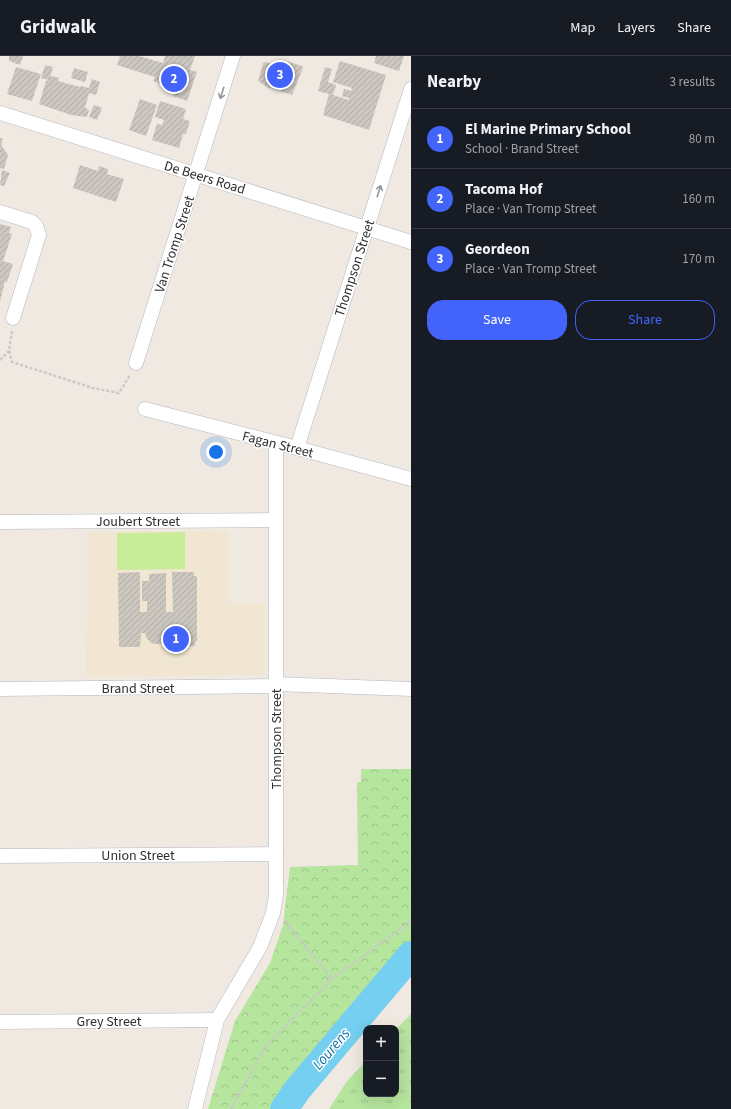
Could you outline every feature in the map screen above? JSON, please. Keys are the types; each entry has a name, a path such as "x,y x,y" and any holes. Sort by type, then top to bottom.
{"street":[{"name":"Van Tromp Street","path":"136,363 233,56"},
{"name":"Thompson Street","path":"297,448 411,89"},
{"name":"De Beers Road","path":"0,112 411,242"},
{"path":"0,212 32,222 36,226 39,235 13,318"},
{"name":"Fagan Street","path":"145,410 276,444 297,448 411,479"},
{"name":"Thompson Street","path":"195,1109 217,1020 260,947 273,912 276,895 276,444"},
{"name":"Joubert Street","path":"0,522 276,520"},
{"name":"Brand Street","path":"0,689 276,685 411,689"},
{"name":"Union Street","path":"0,856 276,854"},
{"name":"Grey Street","path":"0,1022 217,1020"}],"path":[{"path":"13,318 9,351 12,362 93,388 119,393 136,363"},
{"path":"0,360 9,351"},
{"path":"273,912 284,919 332,979"},
{"path":"231,1109 266,1045 332,979 411,921"}],"shaded area":[{"path":"229,531 229,603 265,603 265,675 86,677 88,532"}],"green space":[{"path":"185,532 185,569 117,570 117,533"},
{"path":"361,769 411,769 411,955 298,1089 284,1109 208,1109 235,1021 270,963 283,925 290,867 358,865 357,782 361,782"},
{"path":"411,1014 411,1109 329,1109 347,1081 363,1064 363,1097 399,1097 399,1026"}],"building":[{"path":"9,56 23,56 20,65 9,61"},
{"path":"120,56 139,56 163,63 165,56 195,56 190,70 197,72 187,101 173,96 175,88 153,81 155,77 117,65"},
{"path":"376,56 404,56 399,71 374,63"},
{"path":"283,60 302,66 303,68 292,95 267,87 258,81 263,63 266,62 274,65"},
{"path":"340,61 386,75 369,130 323,115 329,94 318,91 325,67 332,69 328,82 336,85 333,95 349,100 349,98 342,96 344,89 351,91 352,88 333,82"},
{"path":"45,65 53,67 50,78 52,76 59,78 58,81 89,88 92,79 100,82 96,95 89,93 85,108 89,110 87,117 71,115 39,104 46,81 49,80 41,78"},
{"path":"16,67 41,74 32,101 7,94"},
{"path":"74,68 88,72 85,82 71,78"},
{"path":"140,99 157,105 146,136 129,130"},
{"path":"160,101 186,109 183,119 190,121 186,134 183,134 179,148 152,140 157,124 162,125 164,120 155,117"},
{"path":"95,105 102,108 97,120 89,117"},
{"path":"0,138 3,139 1,145 8,155 4,169 0,168"},
{"path":"80,165 98,171 99,166 108,169 107,174 124,179 116,202 73,188"},
{"path":"2,170 10,173 4,186 0,185"},
{"path":"0,224 11,227 9,233 12,234 3,261 13,264 7,282 5,281 0,302"},
{"path":"140,572 140,612 147,612 147,601 142,601 142,581 149,581 149,574 166,573 166,612 173,612 172,572 194,572 194,576 197,576 197,641 195,641 195,646 173,646 173,633 168,633 167,638 161,644 153,644 147,639 145,633 141,633 140,647 119,647 118,573"}],"waterway":[{"name":"Lourens","path":"284,1109 298,1089 411,955"}],"place":[{"name":"Geordeon","path":"280,75"},
{"name":"Tacoma Hof","path":"174,79"},
{"name":"El Marine Primary School","path":"176,639"}]}
